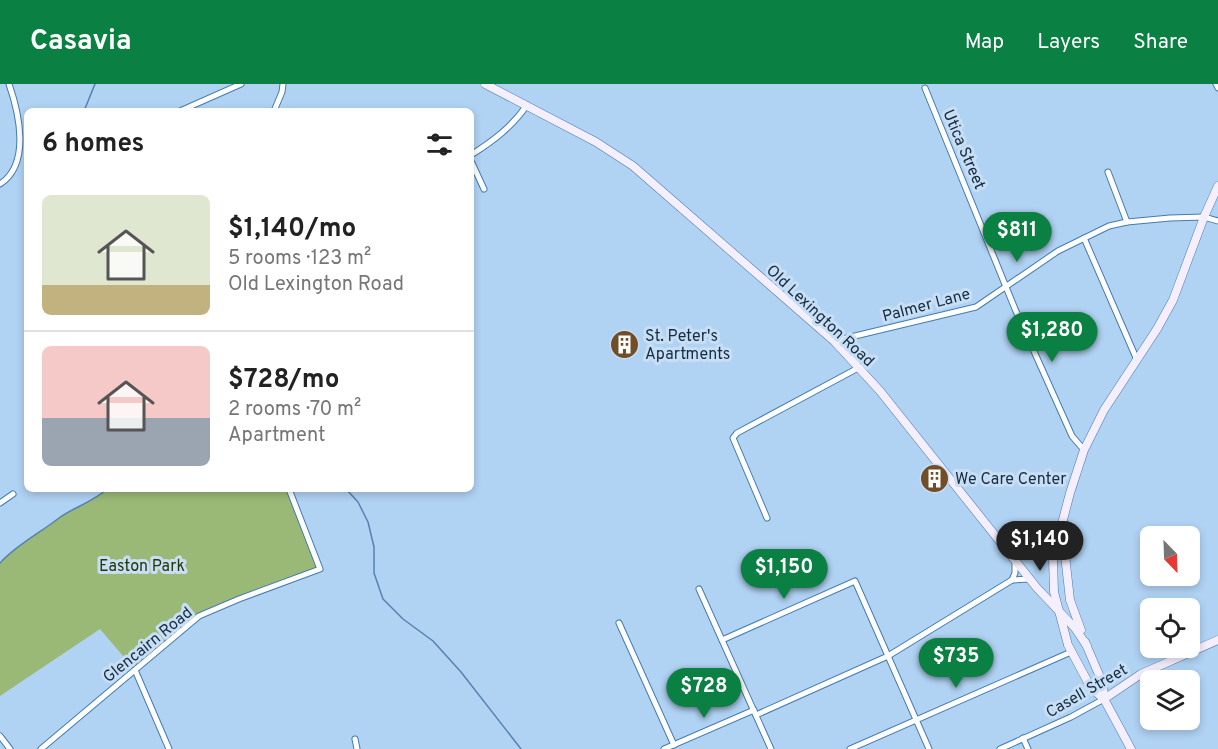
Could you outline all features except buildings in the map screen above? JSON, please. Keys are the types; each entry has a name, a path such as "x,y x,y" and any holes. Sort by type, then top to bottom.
{"street":[{"path":"0,184 8,178 18,155 20,138 18,116 9,84"},
{"path":"187,108 241,84"},
{"path":"274,108 284,84"},
{"name":"Old Lexington Road","path":"485,84 596,142 633,166 860,367 1058,611 1071,651 1090,688 1104,699 1131,749"},
{"name":"Utica Street","path":"925,88 1006,286 1072,436 1084,450"},
{"path":"474,153 504,132 518,119 527,105"},
{"path":"474,167 484,189"},
{"path":"1108,172 1127,222"},
{"path":"1087,646 1075,628 1058,611 1052,571 1053,558 1070,492 1084,450 1104,410 1173,300 1218,186"},
{"name":"Palmer Lane","path":"834,342 976,307 1058,251 1109,226 1127,222 1204,217 1218,221"},
{"path":"1084,238 1137,360"},
{"path":"767,518 733,438 860,367"},
{"name":"Glencairn Road","path":"41,749 199,616 320,569 290,492"},
{"path":"0,503 13,494"},
{"path":"1060,536 1065,555 1070,600 1087,646"},
{"path":"1012,580 1016,566 1014,558"},
{"path":"664,749 888,656 1012,580 1030,579"},
{"path":"722,640 855,581 929,749"},
{"path":"699,589 771,749"},
{"path":"619,623 674,745"},
{"name":"Casell Street","path":"1000,749 1071,717 1104,699 1141,674 1218,640"},
{"name":"Old Lexington Road","path":"1087,646 1103,684 1104,699"},
{"path":"850,749 1071,651"},
{"path":"135,670 169,749"},
{"path":"0,736 10,749"},
{"path":"1023,738 1028,749"},
{"path":"354,739 357,749"}],"green space":[{"name":"Easton Park","path":"103,492 290,492 320,569 199,616 135,670 100,629 0,696 0,563 59,518"}],"waterway":[{"path":"85,108 95,84"},
{"path":"0,563 59,518 103,492"},
{"path":"349,492 358,502 368,522 374,547 374,573 383,599 403,619 433,641 461,672 521,749"}],"place":[{"name":"St. Peter's Apartments","path":"624,344"},
{"name":"We Care Center","path":"934,478"}]}
